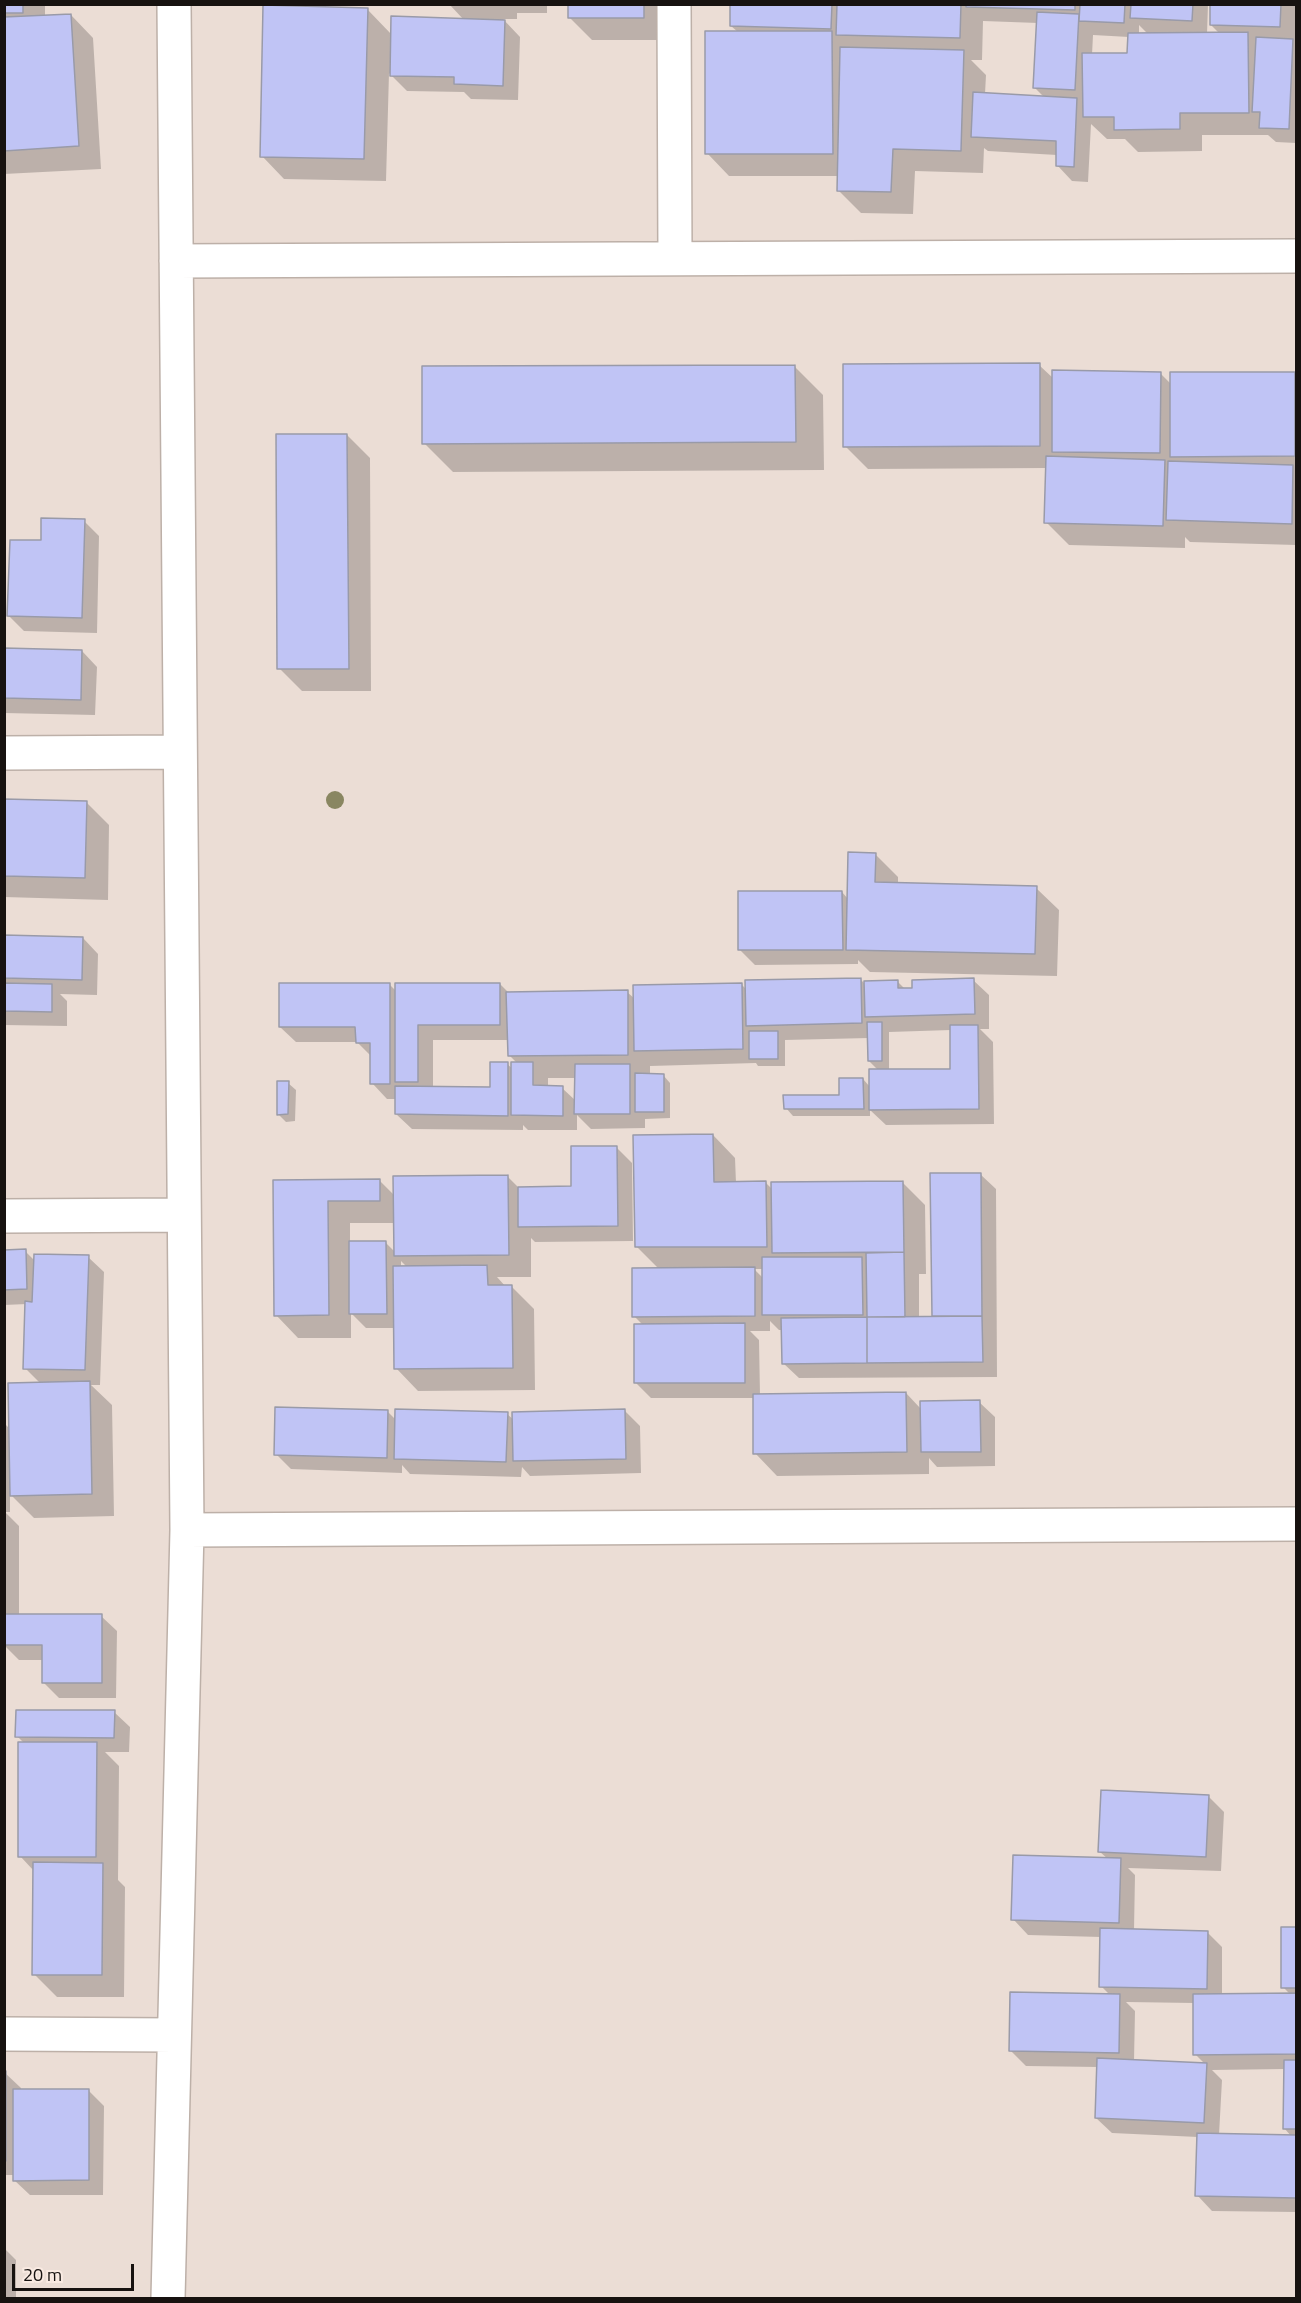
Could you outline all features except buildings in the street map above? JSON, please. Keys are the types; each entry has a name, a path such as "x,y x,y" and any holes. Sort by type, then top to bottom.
{"street":[{"path":"168,2298 187,1530 174,4"},
{"path":"674,4 675,259"},
{"path":"176,261 1296,256"},
{"path":"4,753 180,752"},
{"path":"4,1216 184,1215"},
{"path":"187,1530 1296,1524"},
{"path":"4,2034 174,2035"}]}
